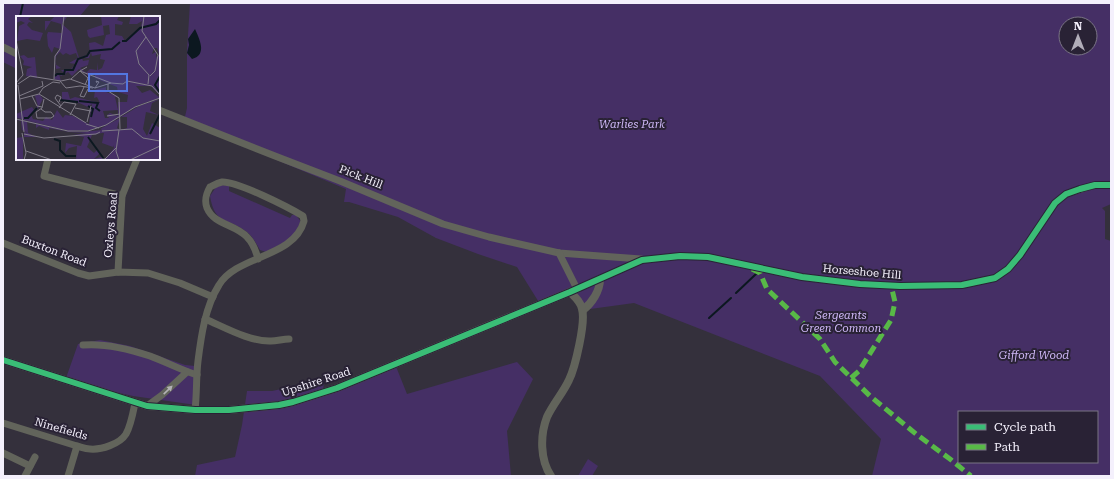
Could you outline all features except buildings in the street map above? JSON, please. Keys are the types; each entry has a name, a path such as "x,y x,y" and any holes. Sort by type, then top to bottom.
{"street":[{"path":"3,47 16,54"},
{"name":"Pick Hill","path":"160,110 347,183 444,224 489,237 559,253 642,260"},
{"path":"48,160 44,176 122,196"},
{"name":"Oxleys Road","path":"118,272 122,196 137,160"},
{"path":"195,410 198,362 206,319 212,297 219,284 244,264 258,259 292,239 303,226 304,221 303,216 285,206 239,186 223,182 210,187 205,197 209,212 220,222 241,231 248,237 255,247 258,259"},
{"name":"Horseshoe Hill","path":"574,290 642,260 680,256 708,257 802,277 860,284 900,286 962,285 995,278 1008,268 1020,255 1055,203 1066,194 1095,185 1111,185"},
{"name":"Buxton Road","path":"3,243 78,273 90,276 118,272 142,272 165,277 212,297"},
{"path":"551,476 548,472 543,455 542,443 544,429 547,418 572,374 582,329 583,310 559,253"},
{"path":"583,310 592,301 600,279"},
{"name":"Upshire Road","path":"3,360 147,406 195,410 230,410 279,405 337,388 574,290"},
{"path":"206,319 238,333 260,340 270,341 289,339"},
{"path":"83,345 92,344 133,351 151,356 187,372 197,374"},
{"path":"147,406 162,395 187,372"},
{"name":"Ninefields","path":"3,423 77,446 96,449 122,440 129,427 135,403"},
{"path":"68,476 77,446"},
{"path":"3,453 30,466"},
{"path":"25,476 35,456"}],"green space":[{"path":"3,3 91,3 80,16 16,16 16,68 3,62"},
{"path":"190,3 1111,3 1111,204 1102,208 1105,211 1105,239 1111,241 1111,476 872,476 881,439 820,376 634,303 583,310 570,292 540,304 517,267 436,238 398,217 349,202 344,202 346,189 184,121 187,108 187,51"},
{"path":"222,185 229,186 229,191 290,218 292,215 296,215 301,222 292,238 266,252 260,250 253,238 247,232 240,227 223,220 215,212 210,196 216,187"},
{"path":"100,340 130,346 185,365 195,366 196,405 133,396 65,381 78,344"},
{"path":"517,362 533,379 507,431 511,476 195,476 197,465 235,457 247,391 272,391 324,380 323,392 395,364 407,394"},
{"path":"588,459 598,466 592,476 578,476"}],"shaded area":[{"path":"195,29 200,41 201,50 197,57 192,59 187,53 189,45 188,39"}],"waterway":[{"path":"20,16 23,3"},
{"path":"736,293 756,274"},
{"path":"709,318 731,298"}],"marked path":[{"path":"752,269 760,273 767,289 820,339 835,362 870,396 916,434 971,476"},
{"path":"851,378 859,371 891,320 895,302 891,285"}],"cycle path":[{"path":"3,360 147,406 195,410 229,410 279,405 337,388 570,292 642,260 680,256 708,257 802,277 860,284 900,286 962,285 995,278 1008,269 1020,255 1055,203 1066,194 1095,185 1111,185"}],"park label":[{"name":"Warlies Park","path":"632,124"},
{"name":"Sergeants Green Common","path":"841,321"},
{"name":"Gifford Wood","path":"1034,355"}]}
